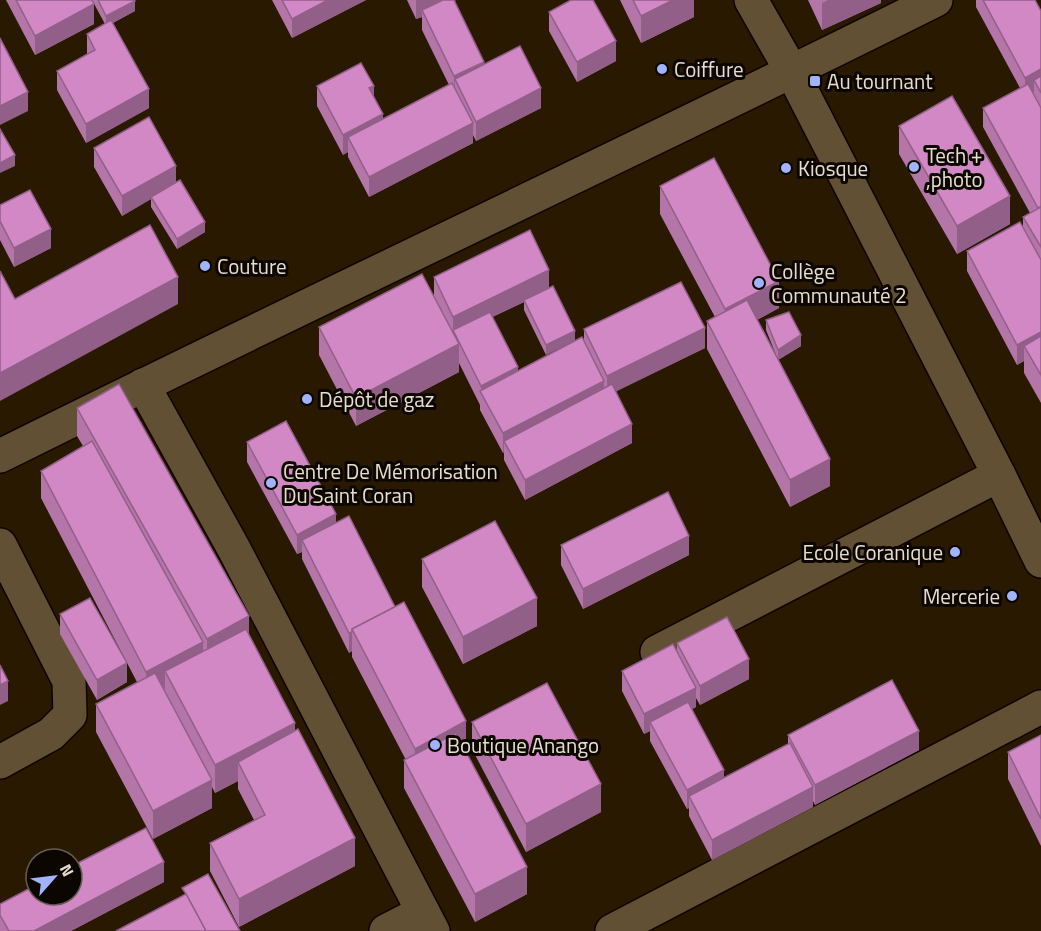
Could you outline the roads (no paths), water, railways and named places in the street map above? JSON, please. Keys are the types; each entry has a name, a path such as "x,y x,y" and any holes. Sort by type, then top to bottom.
{"street":[{"path":"752,0 792,72 1041,561"},
{"path":"0,456 936,0"},
{"path":"143,385 234,549 428,922 386,931"},
{"path":"657,652 999,475"},
{"path":"0,545 69,681 70,716 51,734 0,762"},
{"path":"612,931 1041,707"}],"place":[{"name":"Coiffure","path":"662,69"},
{"name":"Au tournant","path":"815,81"},
{"name":"Tech + ,photo","path":"914,167"},
{"name":"Kiosque","path":"786,168"},
{"name":"Couture","path":"205,266"},
{"name":"Collège Communauté 2","path":"759,283"},
{"name":"Dépôt de gaz","path":"307,399"},
{"name":"Centre De Mémorisation Du Saint Coran","path":"271,483"},
{"name":"Ecole Coranique","path":"955,552"},
{"name":"Mercerie","path":"1012,596"},
{"name":"Boutique Anango","path":"435,745"}]}
